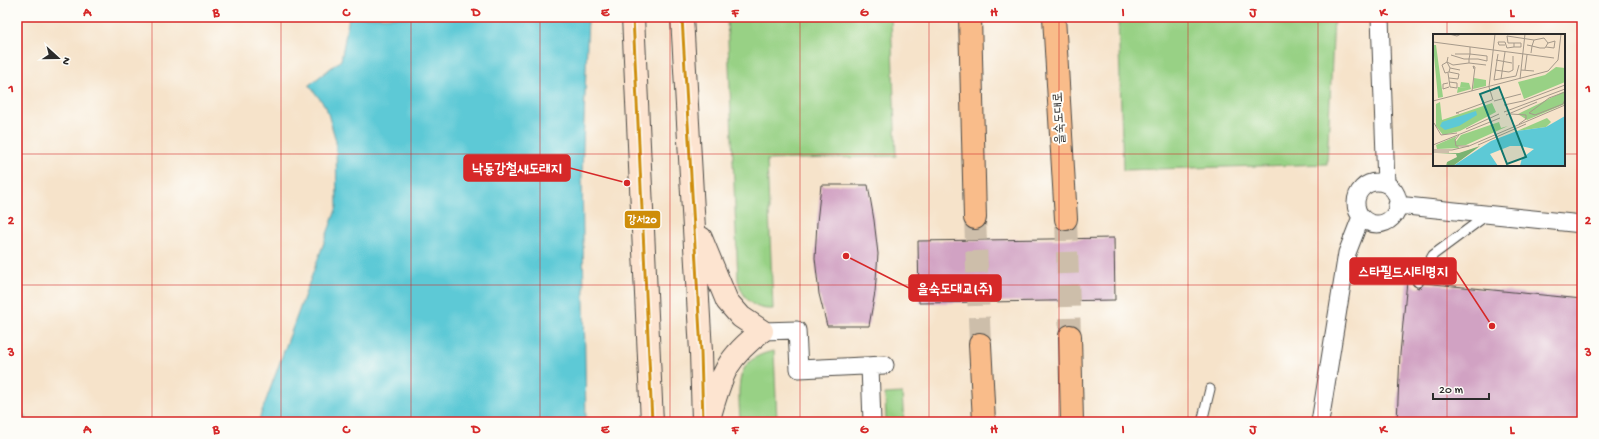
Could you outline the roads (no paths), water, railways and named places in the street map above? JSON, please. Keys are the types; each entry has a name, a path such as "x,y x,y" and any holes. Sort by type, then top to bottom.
{"highway":[{"path":"970,17 975,218"},
{"name":"을숙도대로","path":"1054,17 1066,219"},
{"path":"1070,336 1072,422"},
{"path":"980,344 981,417"}],"main road":[{"path":"633,17 652,422"},
{"path":"682,17 701,352 703,422"},
{"path":"694,218 724,295 741,317 762,331 741,348 725,368 708,422"}],"street":[{"path":"1380,17 1386,184"},
{"path":"1374,182 1386,184 1392,188 1396,194 1397,205 1394,215 1381,223 1374,223 1362,217 1356,205 1358,192 1362,187 1374,182"},
{"path":"1397,205 1582,224"},
{"path":"1320,422 1348,253 1362,217"},
{"path":"762,331 797,330 799,369 877,366 872,422"}],"lane":[{"path":"1418,282 1433,255 1488,215"},
{"path":"1202,422 1210,389"}],"water":[{"path":"349,17 588,17 582,173 586,422 258,422 337,207 336,141 326,107 309,85 341,60"},
{"path":"17,383 19,407 27,422 17,422"}],"tunnel":[{"path":"975,218 980,344"},
{"path":"1066,219 1070,336"}],"place":[{"name":"낙동강철새도래지","path":"627,183"},
{"name":"을숙도대교(주)","path":"846,256"},
{"name":"스타필드시티명지","path":"1492,326"}]}
